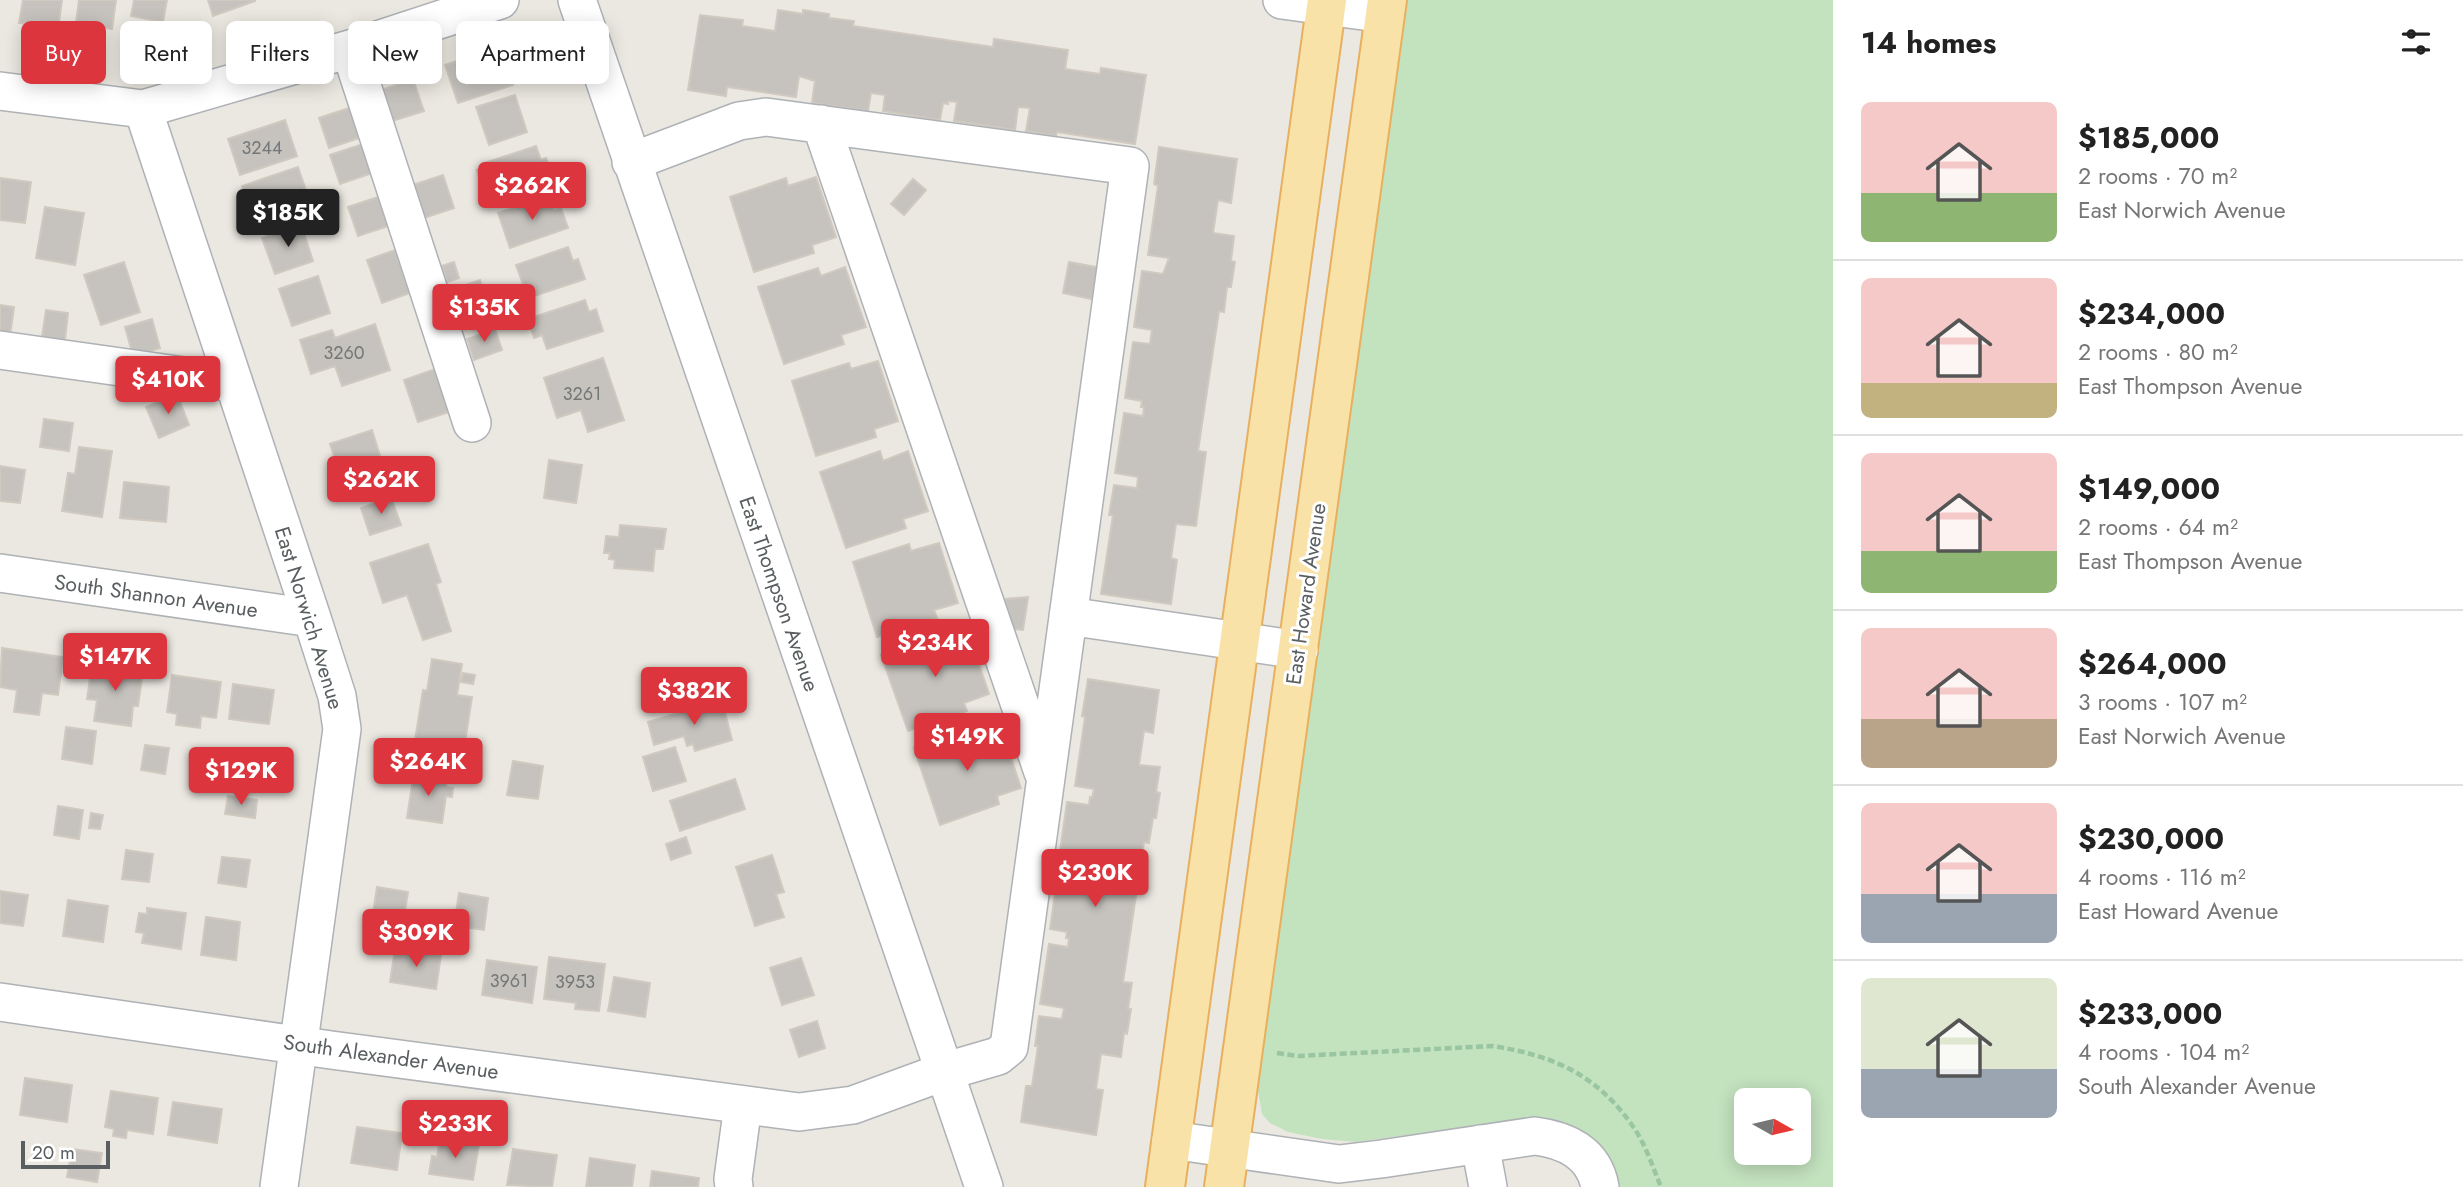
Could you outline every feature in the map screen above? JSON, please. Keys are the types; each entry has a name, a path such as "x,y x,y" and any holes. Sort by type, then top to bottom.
{"main road":[{"path":"1165,1187 1326,3"},
{"name":"East Howard Avenue","path":"1224,1187 1386,7"}],"street":[{"path":"436,21 500,0"},
{"name":"East Thompson Avenue","path":"576,0 984,1187"},
{"path":"1282,0 1386,7"},
{"path":"0,91 143,109 348,50"},
{"path":"361,84 471,423"},
{"name":"East Norwich Avenue","path":"143,109 312,618 337,696 342,729 279,1187"},
{"path":"631,162 738,121 766,117 1130,166 1045,780"},
{"path":"821,124 1045,780"},
{"path":"0,350 234,383"},
{"name":"South Shannon Avenue","path":"0,573 312,618"},
{"path":"1068,616 1299,650"},
{"name":"South Alexander Avenue","path":"0,1002 799,1112 853,1105 943,1072 998,1056 1009,1047 1045,780"},
{"path":"734,1187 743,1105"},
{"path":"1171,1140 1339,1164 1535,1136 1560,1140 1584,1155 1592,1164 1600,1187"},
{"path":"1480,1144 1488,1187"}],"path":[{"path":"1272,1053 1297,1056 1492,1046 1548,1058 1570,1068 1614,1104 1635,1129 1661,1187"}],"green space":[{"path":"1408,0 1833,0 1833,1187 1620,1187 1616,1172 1601,1147 1565,1124 1536,1117 1356,1142 1322,1139 1288,1132 1270,1123 1262,1114 1258,1091"}],"building":[{"path":"23,0 62,0 59,21 19,23"},
{"path":"79,0 116,0 112,29 106,28 106,21 76,21"},
{"path":"134,0 167,0 163,21 131,16"},
{"path":"208,0 255,0 255,1 213,16"},
{"path":"778,10 829,14 829,18 854,21 853,26 993,47 994,39 1068,50 1065,69 1100,74 1101,68 1146,75 1135,144 1057,132 1056,136 1026,131 1030,108 1018,107 1015,130 954,121 957,102 943,103 940,120 883,111 885,95 871,93 868,111 812,103 815,81 799,76 796,97 727,87 726,96 688,90 700,15 743,20 742,26 775,31"},
{"path":"456,61 456,84 513,85 458,103 445,65"},
{"path":"398,84 415,84 424,111 392,121 381,90"},
{"path":"515,95 527,132 489,145 476,107"},
{"path":"352,107 362,137 329,148 319,118"},
{"path":"285,120 297,156 240,175 228,139"},
{"path":"363,144 372,173 340,184 330,155"},
{"path":"536,146 541,160 546,158 553,177 496,196 490,177 480,180 477,170 486,167 485,163"},
{"path":"1159,147 1237,159 1231,203 1218,200 1213,233 1234,236 1231,261 1235,262 1231,287 1227,287 1224,312 1219,311 1198,451 1206,452 1196,526 1176,524 1171,558 1177,560 1171,604 1101,594 1113,515 1109,515 1114,485 1137,488 1138,477 1115,473 1124,413 1143,416 1142,401 1125,398 1133,342 1150,344 1152,330 1134,327 1142,271 1163,274 1169,258 1148,255 1158,186 1154,184"},
{"path":"298,167 311,205 255,224 242,186"},
{"path":"443,175 454,208 424,218 413,185"},
{"path":"816,177 836,237 812,245 814,253 754,272 730,197 786,178 788,186"},
{"path":"0,178 31,182 25,223 0,220"},
{"path":"913,179 926,190 904,215 891,204"},
{"path":"550,196 554,210 561,208 568,228 510,248 498,213"},
{"path":"378,197 388,226 358,236 348,207"},
{"path":"45,207 84,213 75,265 36,258"},
{"path":"301,224 313,261 275,274 262,238"},
{"path":"568,247 573,261 578,259 585,279 528,298 516,265"},
{"path":"395,250 410,293 382,303 367,260"},
{"path":"124,262 140,312 101,325 84,275"},
{"path":"454,262 459,278 447,282 442,266"},
{"path":"1069,262 1102,268 1096,300 1063,293"},
{"path":"845,267 866,327 841,335 844,344 784,364 758,287 818,268 821,276"},
{"path":"318,276 330,313 292,326 279,289"},
{"path":"480,280 486,300 458,309 451,290"},
{"path":"585,300 589,312 596,309 603,331 547,349 542,335 534,338 528,319"},
{"path":"0,305 14,307 10,336 0,334"},
{"path":"46,310 68,313 65,340 42,337"},
{"path":"152,319 160,348 133,356 125,327"},
{"path":"375,324 390,370 342,386 335,366 311,374 300,340 332,330 335,338"},
{"path":"495,329 502,350 474,360 467,339"},
{"path":"603,358 624,420 588,432 581,410 557,418 544,378"},
{"path":"878,361 898,421 874,429 876,437 816,456 792,381 849,363 851,369"},
{"path":"438,368 452,411 418,422 404,380"},
{"path":"177,394 189,425 159,438 146,407"},
{"path":"44,419 73,423 69,451 40,447"},
{"path":"372,430 382,462 396,457 401,474 346,492 330,444"},
{"path":"79,447 112,451 102,517 62,511 68,473 75,474"},
{"path":"880,451 883,461 908,451 928,511 903,519 906,528 846,548 820,472"},
{"path":"549,460 582,465 576,503 544,498"},
{"path":"0,466 25,470 20,503 0,501"},
{"path":"124,482 169,487 166,522 120,518"},
{"path":"391,497 401,525 370,535 361,508"},
{"path":"620,525 666,529 663,549 655,549 653,571 614,568 615,560 609,559 610,553 604,553 606,536 619,537"},
{"path":"939,543 958,603 934,610 937,618 877,637 853,562 909,544 911,551"},
{"path":"428,544 441,582 436,584 451,631 423,640 407,595 383,603 370,563"},
{"path":"1028,597 1023,630 1012,629 1005,599"},
{"path":"941,635 944,644 969,635 989,694 964,703 967,711 908,731 881,655"},
{"path":"2,648 63,657 58,695 42,693 39,715 14,712 17,690 0,687"},
{"path":"432,659 462,664 457,695 472,697 464,749 415,740 423,690 427,691"},
{"path":"92,664 143,671 138,706 133,706 131,726 94,721 97,700 87,699"},
{"path":"463,673 475,675 473,684 461,682"},
{"path":"172,675 221,682 216,718 201,716 200,728 176,725 177,714 167,712"},
{"path":"1088,679 1159,690 1153,733 1144,731 1139,765 1160,767 1156,792 1160,793 1149,843 1144,842 1123,982 1132,983 1128,1009 1131,1009 1121,1057 1101,1054 1096,1089 1103,1090 1096,1135 1021,1122 1026,1086 1032,1086 1039,1016 1062,1019 1064,1008 1040,1004 1049,944 1068,947 1067,932 1050,929 1058,872 1075,875 1077,861 1059,858 1067,802 1089,805 1094,789 1075,786"},
{"path":"233,684 274,690 269,724 229,719"},
{"path":"722,700 732,740 695,751 693,744 687,746 684,736 654,745 648,722"},
{"path":"66,727 96,731 92,764 62,759"},
{"path":"973,728 976,737 1001,728 1021,788 997,796 999,804 940,825 914,748"},
{"path":"145,745 169,748 165,774 141,770"},
{"path":"675,747 686,781 653,791 643,757"},
{"path":"513,761 543,766 538,799 507,795"},
{"path":"414,772 447,777 446,787 453,788 452,797 446,796 442,823 407,818"},
{"path":"735,779 745,809 680,831 670,801"},
{"path":"228,796 257,800 255,818 225,814"},
{"path":"58,806 83,810 79,839 54,835"},
{"path":"91,813 103,815 100,829 89,828"},
{"path":"686,837 691,853 671,860 666,844"},
{"path":"126,850 153,854 149,882 122,879"},
{"path":"772,855 784,892 776,894 784,917 755,926 736,867"},
{"path":"222,857 250,860 246,887 218,883"},
{"path":"377,887 408,892 403,924 372,920"},
{"path":"0,891 28,895 23,926 0,923"},
{"path":"459,893 488,898 484,930 454,926"},
{"path":"68,900 108,906 103,942 63,936"},
{"path":"147,908 186,913 181,949 142,943 144,933 136,932 139,913 147,914"},
{"path":"206,917 240,922 236,960 201,955"},
{"path":"395,949 441,955 436,989 390,982"},
{"path":"549,957 605,964 599,1011 575,1009 576,1003 544,999"},
{"path":"801,958 814,995 782,1005 770,968"},
{"path":"487,960 537,967 532,1003 482,995"},
{"path":"614,977 650,983 645,1017 608,1011"},
{"path":"817,1021 825,1048 799,1057 790,1030"},
{"path":"25,1078 72,1085 67,1122 20,1115"},
{"path":"111,1091 158,1098 153,1134 127,1130 126,1138 113,1136 114,1129 105,1127"},
{"path":"173,1102 222,1109 217,1143 168,1135"},
{"path":"357,1127 402,1133 397,1170 351,1163"},
{"path":"440,1139 479,1144 473,1180 429,1174 432,1156 437,1157"},
{"path":"72,1149 102,1153 97,1182 67,1177"},
{"path":"513,1149 557,1155 552,1187 507,1185"},
{"path":"590,1158 635,1165 632,1187 586,1187"},
{"path":"652,1171 699,1178 698,1187 650,1187"}]}
